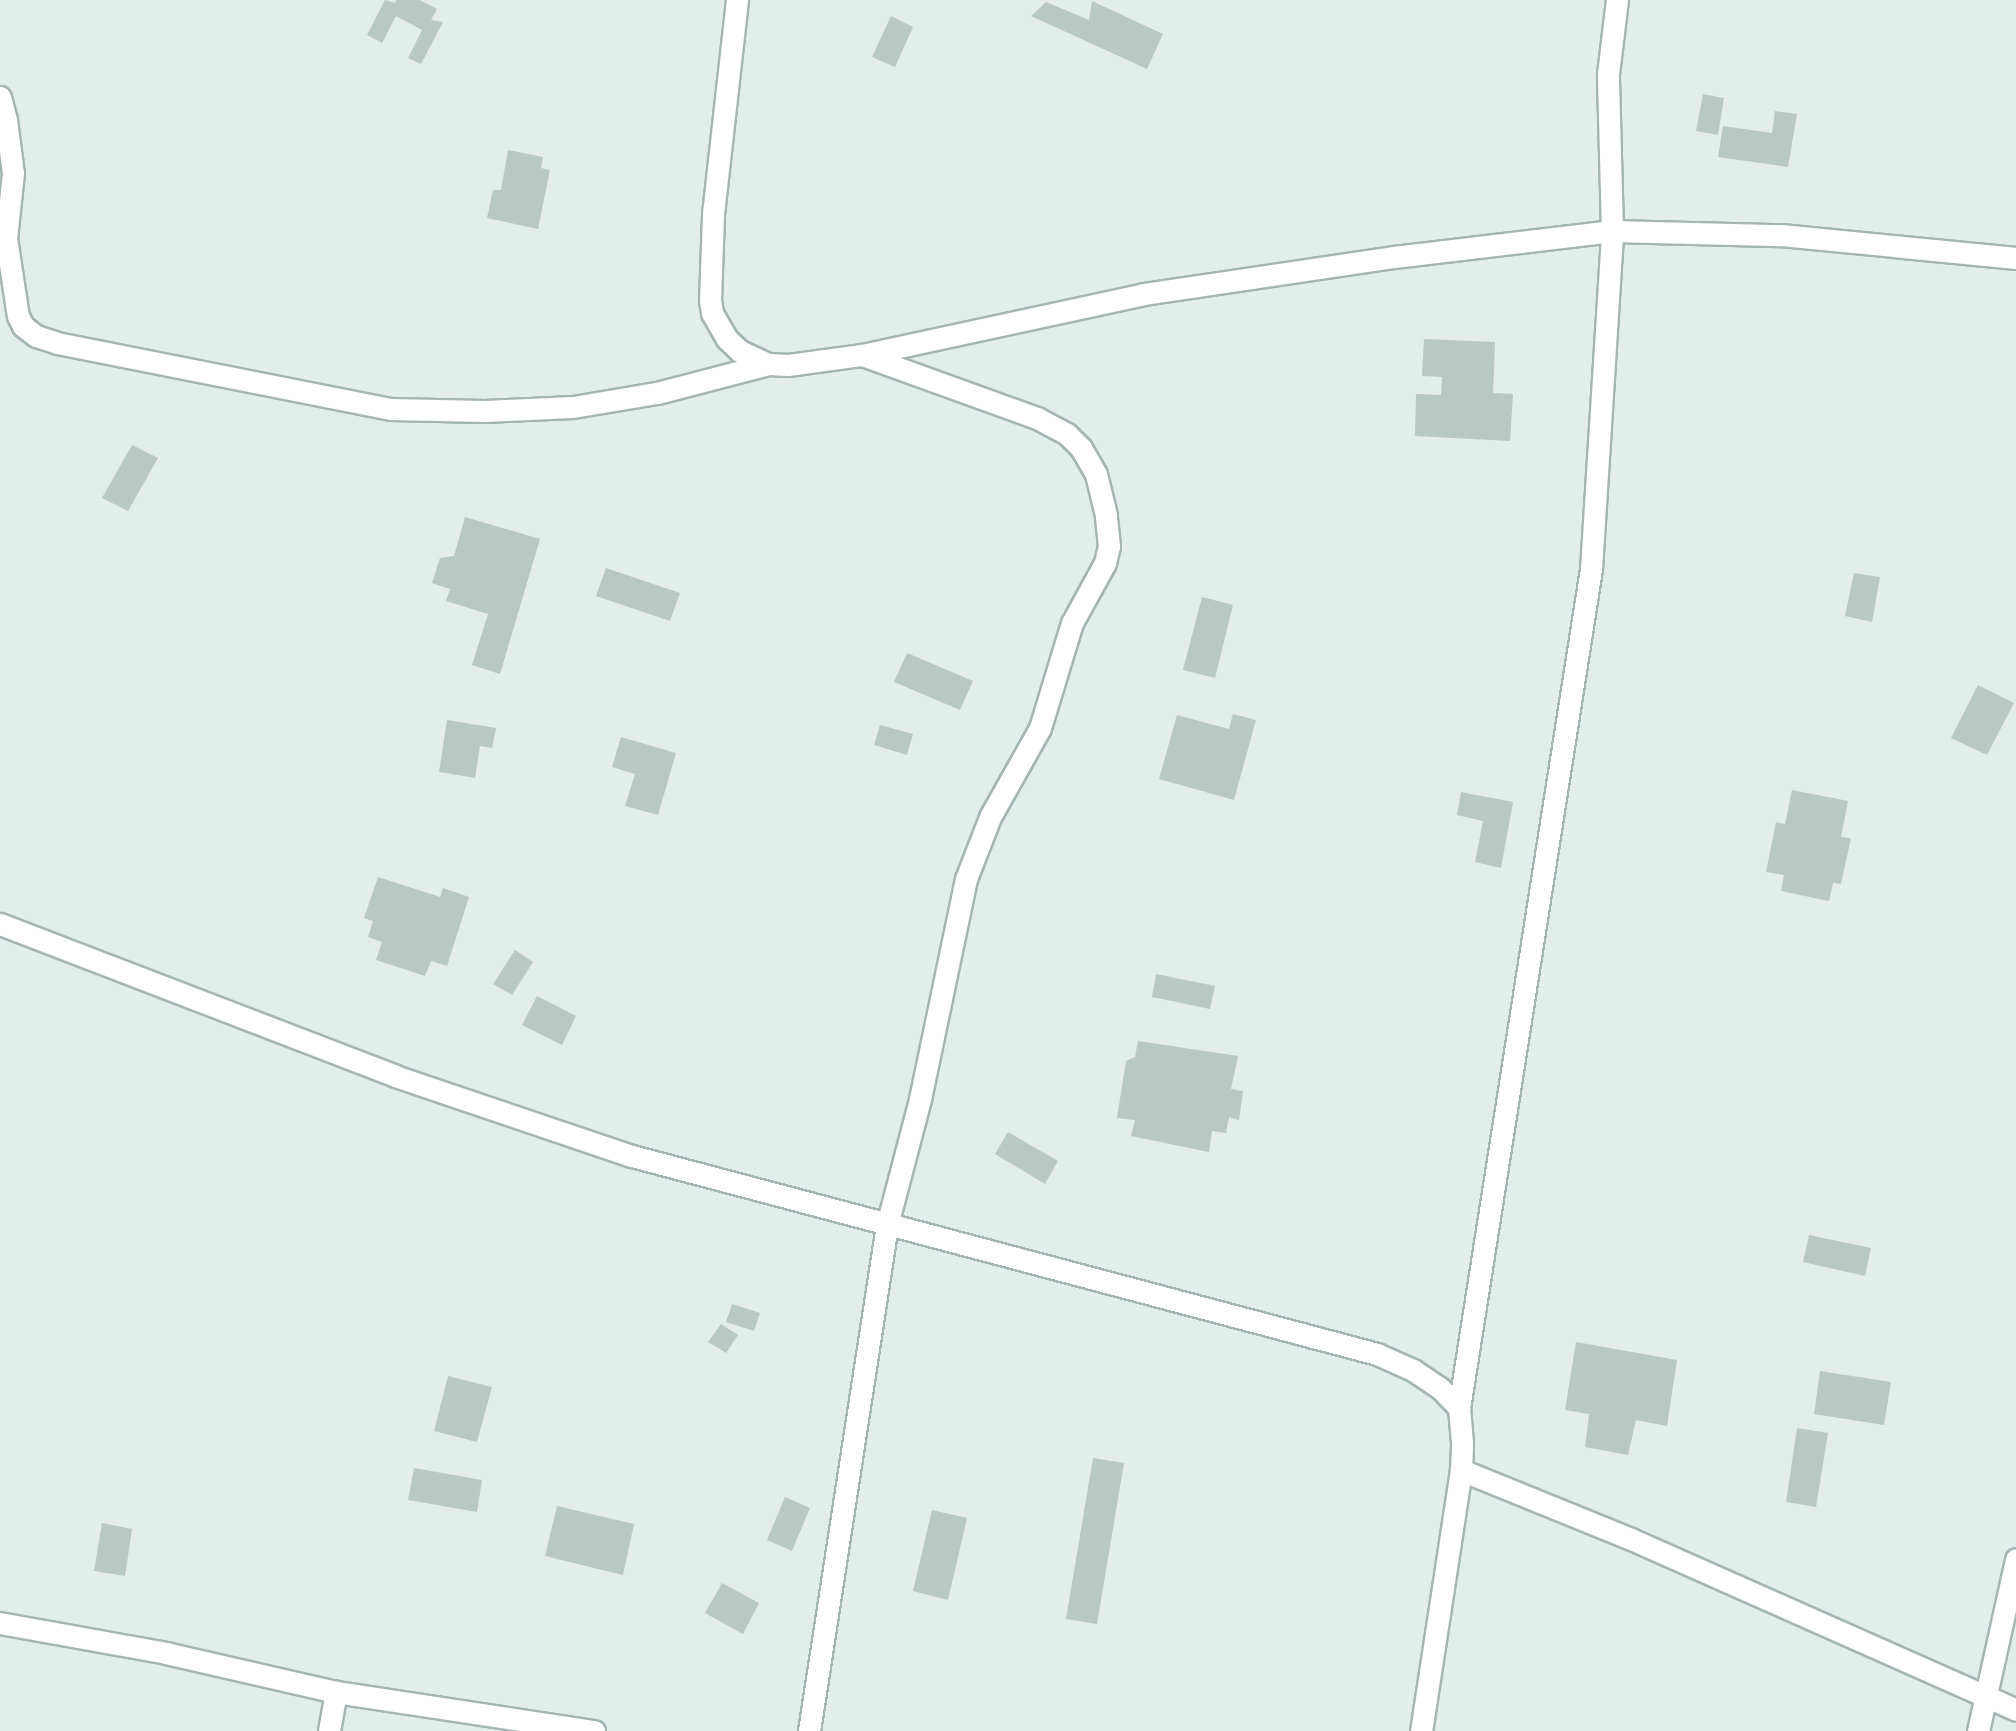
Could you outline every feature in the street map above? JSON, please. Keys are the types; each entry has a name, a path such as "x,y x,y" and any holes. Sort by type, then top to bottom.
{"street":[{"path":"737,0 713,215 710,300 712,313 727,339 740,351 768,364"},
{"path":"1421,1731 1461,1470 1459,1408 1591,569 1612,231 1608,74 1617,0"},
{"path":"0,97 13,173 0,287"},
{"path":"6,238 18,316 23,326 36,336 57,343 391,409 484,411 573,407 657,394 768,364 788,365 862,355 1143,294 1394,257 1612,231 1781,235 2016,258"},
{"path":"809,1731 887,1225 920,1099 972,858 990,817 1040,728 1072,623 1105,563 1109,536 1096,474 1081,448 1067,435 1037,418 862,355"},
{"path":"0,924 395,1076 632,1156 1377,1354 1413,1370 1440,1388 1459,1408"},
{"path":"1461,1470 1632,1539 1984,1693 2016,1710"},
{"path":"1978,1731 1984,1693 2016,1559"},
{"path":"0,1623 166,1653 336,1692 594,1731"},
{"path":"329,1731 336,1692"}],"building":[{"path":"385,0 395,3 396,0 420,0 437,9 431,20 443,22 421,64 408,58 422,30 396,16 382,43 367,35"},
{"path":"1092,1 1163,34 1147,69 1031,16 1046,2 1089,20"},
{"path":"891,16 913,27 895,67 872,57"},
{"path":"1703,94 1724,98 1718,135 1696,131"},
{"path":"1775,111 1797,114 1788,167 1718,157 1723,126 1772,133"},
{"path":"508,150 543,157 541,168 550,170 538,229 487,218 493,190 501,190"},
{"path":"1424,339 1495,342 1493,393 1513,394 1510,441 1415,436 1416,394 1441,395 1442,377 1422,376"},
{"path":"132,445 158,458 128,511 102,498"},
{"path":"465,517 540,539 500,674 472,665 488,614 446,601 450,589 432,583 440,558 454,556"},
{"path":"606,568 680,593 670,621 596,596"},
{"path":"1854,573 1880,577 1872,622 1845,616"},
{"path":"1202,597 1233,605 1215,678 1183,670"},
{"path":"907,653 973,681 960,710 894,682"},
{"path":"1978,685 2014,703 1987,755 1951,738"},
{"path":"1233,714 1256,720 1234,800 1159,779 1177,715 1229,729"},
{"path":"447,720 496,728 492,748 480,746 475,778 439,772"},
{"path":"880,725 913,734 907,755 874,745"},
{"path":"621,737 676,753 658,815 625,806 635,774 612,767"},
{"path":"1792,790 1848,801 1841,837 1851,838 1841,884 1833,883 1829,901 1781,891 1784,875 1766,872 1776,822 1785,824"},
{"path":"1461,792 1513,802 1501,868 1475,862 1483,821 1457,815"},
{"path":"378,877 440,897 443,888 469,897 447,966 431,961 425,976 376,960 382,942 368,937 373,921 364,918"},
{"path":"515,950 533,962 512,995 493,984"},
{"path":"1156,974 1215,986 1210,1009 1152,997"},
{"path":"537,996 576,1016 562,1045 522,1025"},
{"path":"1138,1041 1238,1056 1231,1089 1243,1091 1239,1120 1229,1117 1226,1133 1212,1131 1209,1152 1131,1136 1135,1120 1117,1118 1126,1061 1135,1057"},
{"path":"1008,1132 1058,1161 1045,1184 995,1154"},
{"path":"1809,1235 1871,1248 1865,1276 1803,1262"},
{"path":"732,1304 760,1313 754,1331 726,1322"},
{"path":"721,1324 738,1335 726,1353 708,1342"},
{"path":"1576,1342 1677,1360 1667,1426 1636,1420 1628,1455 1585,1447 1589,1414 1565,1410"},
{"path":"1820,1371 1891,1382 1884,1425 1814,1414"},
{"path":"448,1376 492,1387 477,1442 434,1431"},
{"path":"1797,1428 1828,1433 1816,1507 1786,1502"},
{"path":"1093,1458 1124,1463 1097,1624 1066,1619"},
{"path":"414,1468 482,1480 477,1512 408,1500"},
{"path":"785,1497 810,1508 792,1551 767,1540"},
{"path":"557,1506 634,1524 623,1575 545,1556"},
{"path":"932,1510 967,1518 948,1600 913,1591"},
{"path":"102,1523 132,1529 125,1576 94,1571"},
{"path":"722,1583 759,1603 743,1634 705,1613"}]}
